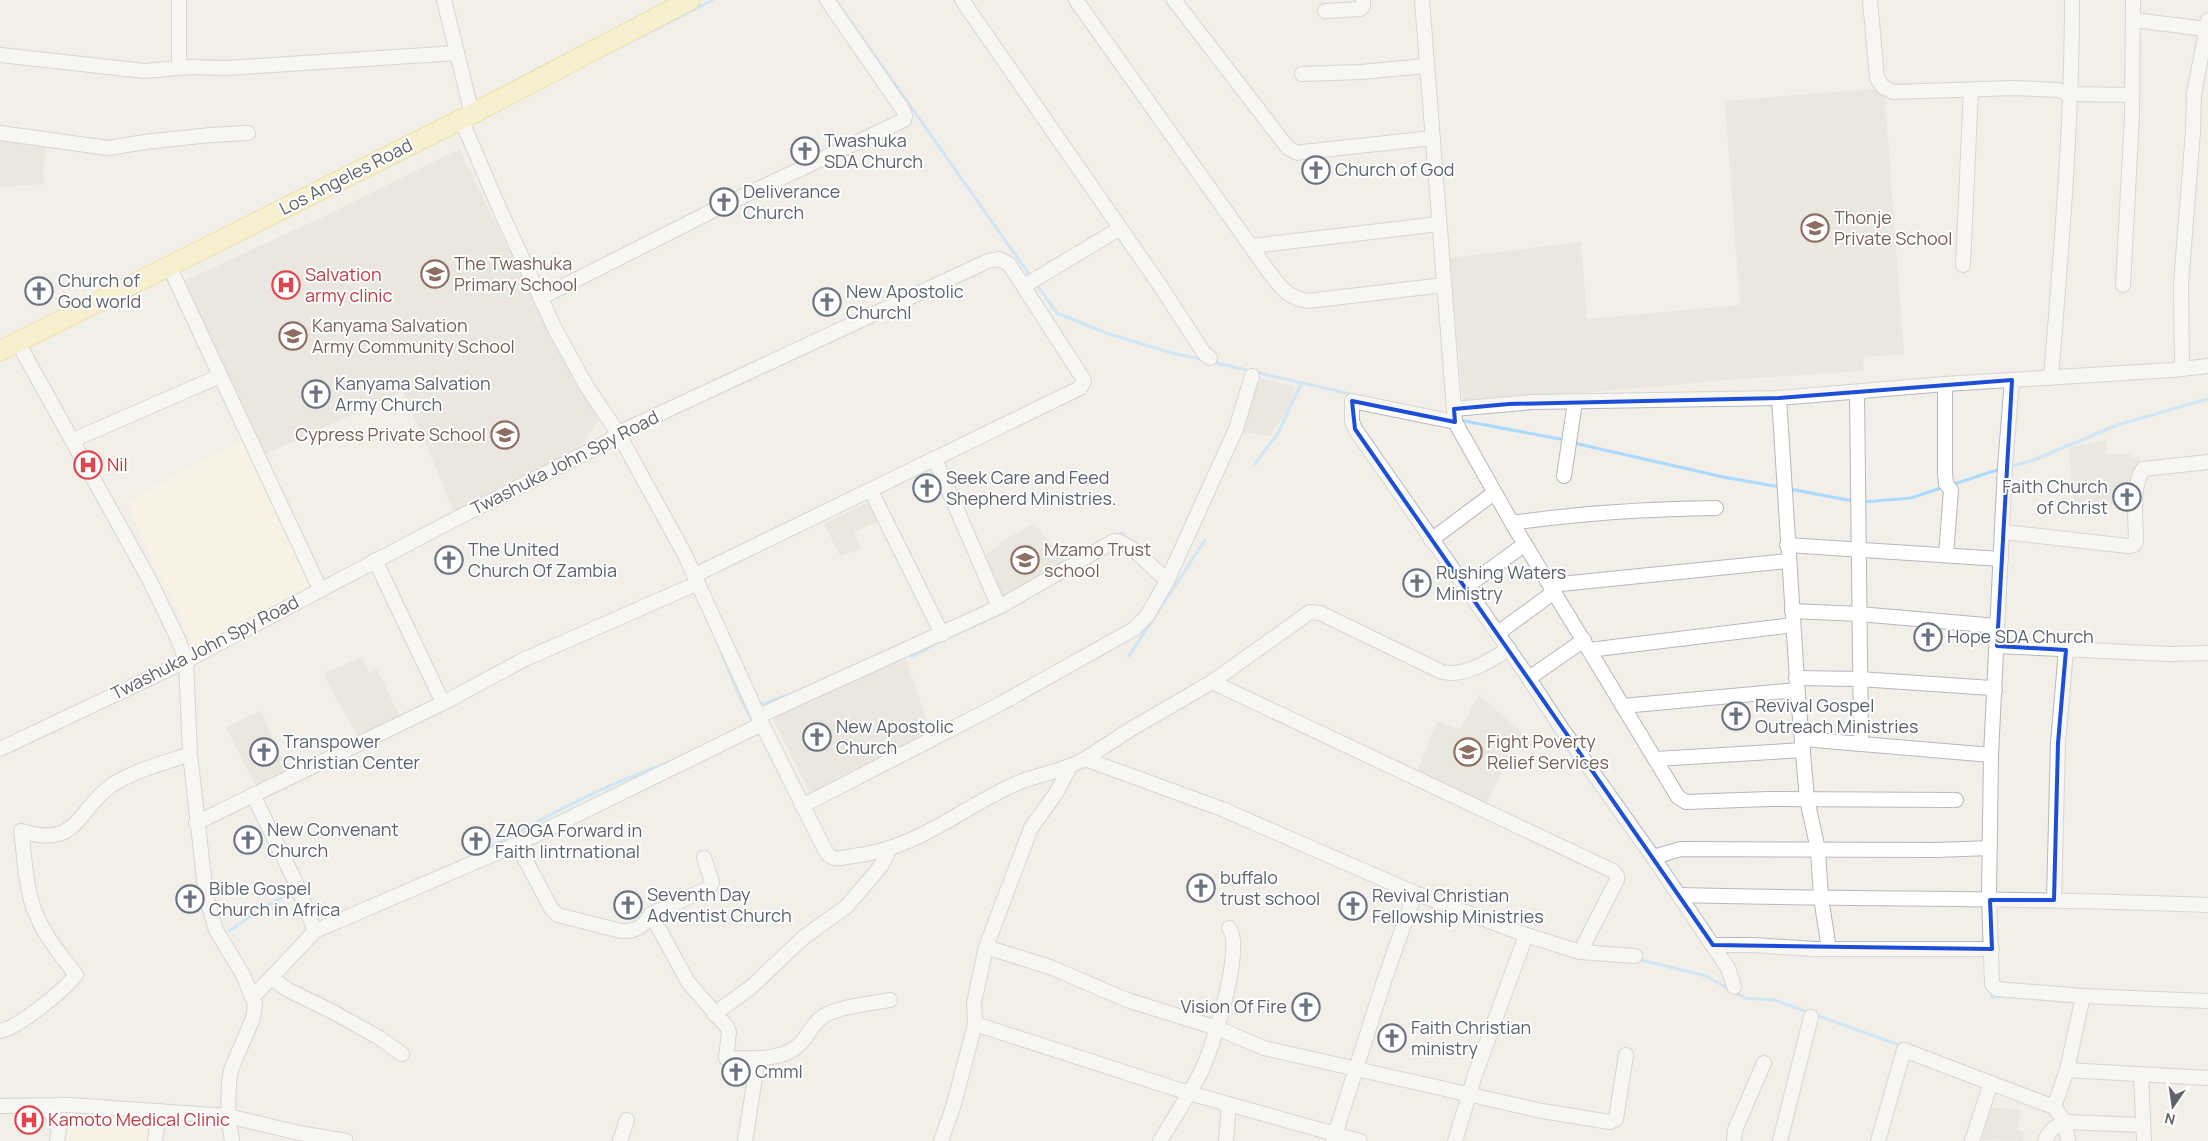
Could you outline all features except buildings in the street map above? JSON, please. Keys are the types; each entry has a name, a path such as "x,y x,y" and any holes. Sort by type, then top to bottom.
{"main road":[{"name":"Los Angeles Road","path":"0,351 467,116 690,0"}],"street":[{"path":"179,0 179,67"},
{"path":"444,0 457,53 467,116 540,298 587,387 618,433 697,579 802,806 827,853 836,859 866,855 890,848 946,823 1013,784 1070,767 1212,682 1310,612 1320,612 1442,672 1462,673 1474,669 1509,649"},
{"path":"540,298 716,209 904,120 903,110 827,0"},
{"path":"962,0 1119,229 1159,284 1204,353 1210,358"},
{"path":"1076,0 1283,291 1299,300 1308,302 1444,285"},
{"path":"1174,0 1276,133 1292,151 1303,152 1432,138"},
{"path":"1325,11 1360,9 1363,6 1363,0"},
{"path":"1422,0 1455,416 1494,493 1678,798 1683,801 1807,799 1956,800"},
{"path":"1870,0 1877,78 1883,87 1893,92 2043,89 2058,90 2070,94 2132,95"},
{"path":"2051,378 2062,242 2070,94 2072,0"},
{"path":"2123,284 2132,95 2134,0"},
{"path":"2134,20 2207,32 2194,94 2194,131 2181,284 2182,369"},
{"path":"0,55 144,70 179,67 226,68 457,53"},
{"path":"1302,74 1362,72 1426,66"},
{"path":"1963,265 1971,90"},
{"path":"0,133 108,148 210,135 248,134"},
{"path":"1252,246 1439,224"},
{"path":"1024,286 1119,229"},
{"name":"Twashuka John Spy Road","path":"0,748 186,661 375,560 609,441 618,433 992,260 1004,261 1009,264 1024,286 1082,377 1083,385 1076,391 935,459"},
{"path":"168,266 320,589"},
{"path":"18,343 150,579 178,639 186,661 190,754 196,823 206,896 216,930 253,997 255,1010 231,1070 229,1081 228,1116 232,1141"},
{"path":"1734,987 1728,968 1713,945 1355,429 1352,421 1352,401 1455,416 1533,402 1779,398 1945,384 2208,366"},
{"path":"73,440 220,376"},
{"path":"802,806 1000,704 1134,629 1147,616 1167,580 1236,429 1252,376"},
{"path":"2012,380 1991,754 1990,900 1992,984 1997,989 2083,996 2208,1001"},
{"path":"1945,384 1945,473 1946,484 1951,490 1946,555"},
{"path":"1857,392 1861,744"},
{"path":"1779,398 1788,561 1807,799 1818,850 1829,949"},
{"path":"1564,476 1575,402"},
{"path":"196,823 443,703 523,660 697,579 935,459 999,607"},
{"path":"2004,532 2128,546 2134,545 2136,541 2137,488 2143,470 2208,462"},
{"path":"871,491 942,634"},
{"path":"1431,540 1494,493"},
{"path":"1512,523 1619,511 1716,508"},
{"path":"253,997 316,931 517,844 761,720 999,607 1114,541 1118,540 1126,545 1167,580"},
{"path":"1466,587 1525,544"},
{"path":"1787,545 2001,559"},
{"path":"375,560 443,703"},
{"path":"1498,633 1552,588 1788,561"},
{"path":"1529,678 1587,645 1793,618 1859,614 1997,626"},
{"path":"1997,646 2169,654 2208,653"},
{"path":"2054,900 2058,743 2066,650"},
{"path":"1623,706 1797,684 1859,679 1992,688 1995,691"},
{"path":"1212,682 1613,871 1618,876 1617,880 1580,952"},
{"path":"1656,759 1803,745 1822,739 1861,744 1991,754"},
{"path":"0,1030 9,1027 54,998 76,975 42,927 35,912 30,898 21,831 46,836 70,828 80,821 95,801 110,786 134,774 190,754"},
{"path":"1084,759 1222,809 1415,893 1526,935 1580,952 1635,956"},
{"path":"941,1141 958,1088 975,1024 974,1003 986,947 1031,828 1056,793 1070,767"},
{"path":"253,795 296,883 316,931"},
{"path":"517,844 552,908 558,915 585,923 630,931 643,925 651,914 712,885 704,858"},
{"path":"714,1014 744,993 804,938 846,907 881,866 890,848"},
{"path":"1653,857 1681,849 1990,848"},
{"path":"1334,1137 1384,981 1415,893"},
{"path":"1679,895 2054,900 2208,905"},
{"path":"651,914 688,982 729,1032 726,1058 758,1058 782,1055 800,1044 822,1017 834,1012 890,1000"},
{"path":"1160,1141 1201,1072 1217,1028 1232,958 1234,936 1229,928"},
{"path":"1455,1141 1468,1095 1526,935"},
{"path":"1713,945 1829,949 1992,949"},
{"path":"986,947 1067,973 1127,1000 1217,1028 1264,1048 1542,1111 1614,1122 1626,1055"},
{"path":"271,978 288,990 378,1037 402,1054"},
{"path":"2054,1107 2067,1070 2083,996"},
{"path":"1780,1141 1788,1100 1811,1017"},
{"path":"975,1024 1189,1093 1334,1137 1360,1141"},
{"path":"1878,1141 1904,1050 2054,1107 2065,1122 2068,1141"},
{"path":"745,1141 758,1058"},
{"path":"1734,1141 1735,1130 1764,1063"},
{"path":"2067,1070 2208,1078"},
{"path":"2141,1075 2144,1141"},
{"path":"1972,1141 1991,1083"},
{"path":"1226,1141 1229,1104"},
{"path":"0,1106 34,1105 159,1110 228,1116 298,1137 346,1141"},
{"path":"34,1105 50,1111 59,1130 57,1141"},
{"path":"155,1141 159,1110"},
{"path":"620,1141 627,1120"},
{"path":"2045,1141 2048,1134 2054,1128 2065,1122 2143,1125"}],"highlighted area":[{"path":"2012,380 1997,646 2066,650 2058,743 2054,900 1990,900 1992,949 1713,945 1355,429 1352,401 1455,422 1454,409 1509,404 1779,398"}],"shaded area":[{"path":"1884,88 1904,354 1863,357 1864,371 1753,378 1463,403 1450,258 1581,242 1587,319 1740,305 1725,101"},
{"path":"0,130 48,142 43,172 45,184 0,187"},
{"path":"459,149 549,331 600,419 577,450 454,511 403,391 264,455 182,282 323,217"},
{"path":"1255,376 1295,387 1291,404 1270,436 1240,432"},
{"path":"2106,440 2106,454 2131,454 2131,458 2140,457 2140,503 2074,508 2069,448"},
{"path":"242,441 247,445 316,589 193,650 175,603 153,565 128,503 141,494"},
{"path":"875,499 884,520 854,531 861,549 840,556 824,524"},
{"name":"Mzamo Trust school","path":"1034,524 1068,563 998,598 982,558 1006,539"},
{"path":"903,652 935,744 812,797 770,713"},
{"path":"362,657 369,673 377,669 402,721 360,740 323,674"},
{"name":"Fight Poverty Relief Services","path":"1479,695 1522,732 1486,804 1417,773 1437,721 1460,729"},
{"path":"260,711 290,773 258,790 226,727"},
{"path":"60,1105 155,1114 154,1141 51,1141"},
{"path":"1989,1107 2022,1110 2017,1129 2015,1129 2025,1132 2023,1141 1982,1140"}],"waterway":[{"path":"601,57 713,0"},
{"path":"837,2 1031,277"},
{"path":"506,86 547,64"},
{"path":"1037,285 1057,313 1106,333 1172,353 1203,360"},
{"path":"1212,362 1359,396"},
{"path":"1255,464 1278,433 1302,382"},
{"path":"2009,467 2034,460 2117,425 2208,399"},
{"path":"1459,420 1565,440"},
{"path":"1574,443 1723,477 1780,487"},
{"path":"1951,485 2000,469"},
{"path":"1863,502 1911,498 1944,487"},
{"path":"1790,489 1853,501"},
{"path":"1116,536 1122,533 1127,539"},
{"path":"1129,656 1205,540"},
{"path":"948,638 1006,611"},
{"path":"912,657 942,640"},
{"path":"718,644 738,693 753,722 751,723"},
{"path":"759,705 788,695"},
{"path":"478,854 594,793 666,764"},
{"path":"229,931 265,906 290,892 298,904"},
{"path":"1637,959 1706,976 1745,998 1774,1000 1902,1046"},
{"path":"1992,991 1992,997 2007,996"}],"place":[{"name":"Twashuka SDA Church","path":"805,151"},
{"name":"Church of God","path":"1316,170"},
{"name":"Deliverance Church","path":"724,202"},
{"name":"Thonje Private School","path":"1815,228"},
{"name":"The Twashuka Primary School","path":"435,274"},
{"name":"Salvation army clinic","path":"286,285"},
{"name":"Church of God world","path":"39,291"},
{"name":"New Apostolic Churchl","path":"827,302"},
{"name":"Kanyama Salvation Army Community School","path":"293,336"},
{"name":"Kanyama Salvation Army Church","path":"316,394"},
{"name":"Cypress Private School","path":"505,435"},
{"name":"Nil","path":"88,465"},
{"name":"Seek Care and Feed Shepherd Ministries.","path":"927,488"},
{"name":"Faith Church of Christ","path":"2127,497"},
{"name":"The United Church Of Zambia","path":"449,560"},
{"name":"Mzamo Trust school","path":"1025,560"},
{"name":"Rushing Waters Ministry","path":"1417,583"},
{"name":"Hope SDA Church","path":"1928,637"},
{"name":"Revival Gospel Outreach Ministries","path":"1736,716"},
{"name":"New Apostolic Church","path":"817,737"},
{"name":"Transpower Christian Center","path":"264,752"},
{"name":"Fight Poverty Relief Services","path":"1468,752"},
{"name":"New Convenant Church","path":"248,840"},
{"name":"ZAOGA Forward in Faith Iintrnational","path":"476,841"},
{"name":"buffalo trust school","path":"1201,888"},
{"name":"Bible Gospel Church in Africa","path":"190,899"},
{"name":"Seventh Day Adventist Church","path":"628,905"},
{"name":"Revival Christian Fellowship Ministries","path":"1353,906"},
{"name":"Vision Of Fire","path":"1306,1007"},
{"name":"Faith Christian ministry","path":"1392,1038"},
{"name":"Cmml","path":"736,1072"},
{"name":"Kamoto Medical Clinic","path":"29,1120"}]}
